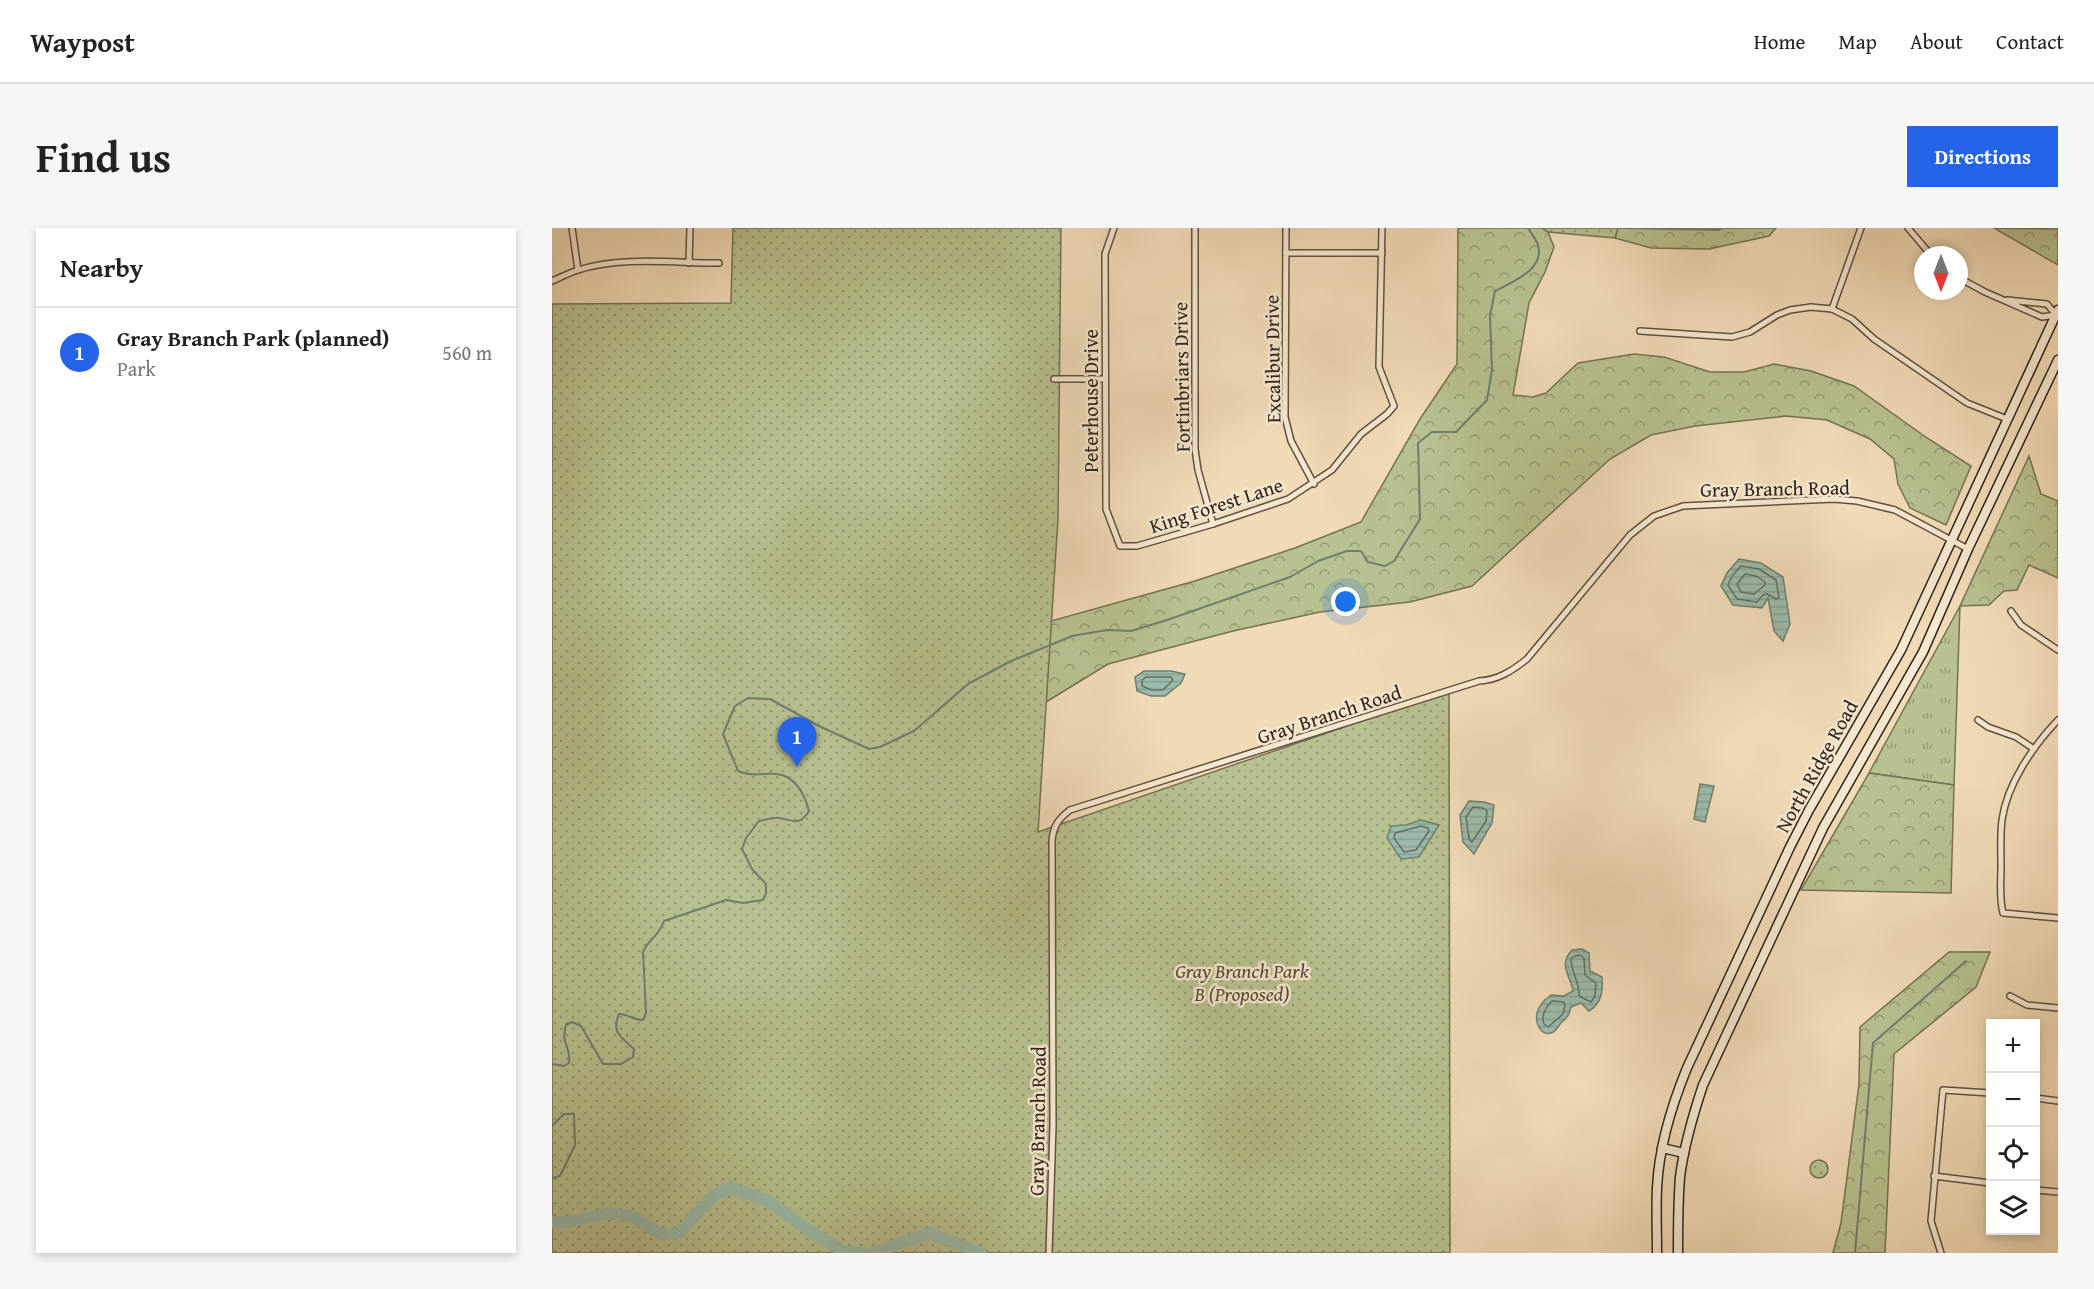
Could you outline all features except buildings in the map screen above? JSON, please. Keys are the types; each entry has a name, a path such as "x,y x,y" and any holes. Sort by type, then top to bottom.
{"main road":[{"name":"North Ridge Road","path":"1657,1253 1657,1188 1662,1148 1672,1104 1687,1068 1790,847 1901,650 2057,312"},
{"name":"North Ridge Road","path":"1678,1253 1680,1178 1693,1115 1703,1085 1823,828 1923,652 1968,549 2058,360"},
{"path":"1662,1148 1684,1153"}],"street":[{"path":"572,228 578,270"},
{"path":"689,263 690,228"},
{"name":"Peterhouse Drive","path":"1114,228 1105,254 1106,509 1120,546"},
{"name":"Fortinbriars Drive","path":"1195,228 1195,449 1198,470 1213,525"},
{"name":"Excalibur Drive","path":"1286,228 1285,417 1291,441 1314,484"},
{"path":"1286,253 1382,253 1382,228"},
{"path":"1832,309 1861,228"},
{"path":"1908,228 1923,246"},
{"name":"King Forest Lane","path":"1120,546 1137,546 1213,525 1288,499 1332,470 1361,434 1387,414 1394,406 1378,367 1382,253"},
{"path":"552,281 578,270 603,264 719,263"},
{"path":"1968,283 2042,317 2057,312 2048,304 2007,300"},
{"path":"2030,312 2033,302"},
{"path":"1640,331 1732,337 1750,332 1777,315 1790,310 1811,307 1832,309 1852,318 1874,339 1967,403 2007,419"},
{"path":"1054,379 1105,379"},
{"name":"Gray Branch Road","path":"1049,1253 1053,1125 1052,841 1055,826 1064,814 1070,810 1459,688 1501,677 1527,659 1630,535 1648,520 1668,510 1698,504 1834,499 1857,501 1894,510 1968,549"},
{"path":"2011,611 2021,625 2058,650"},
{"path":"1978,720 1988,727 2016,737 2034,749"},
{"path":"2058,720 2034,749 2013,786 2004,813 2001,866 2003,912 2058,918"},
{"path":"2010,996 2027,1005 2058,1008"},
{"path":"1941,1253 1931,1221 1943,1090 1986,1093"},
{"path":"2040,1099 2058,1101"},
{"path":"1934,1176 1986,1182"},
{"path":"2040,1190 2058,1192"}],"green space":[{"name":"Gray Branch Park B (Proposed)","path":"733,228 1061,228 1058,519 1038,832 1449,691 1450,1253 552,1253 552,304 731,303"},
{"path":"1458,228 1542,228 1548,232 1554,247 1545,272 1529,303 1513,395 1533,397 1546,393 1578,363 1634,354 1664,357 1710,372 1744,372 1774,364 1811,371 1854,386 1971,466 1946,525 1910,508 1898,484 1894,459 1870,439 1827,420 1786,416 1695,426 1651,435 1610,459 1472,586 1410,602 1320,612 1233,631 1108,664 1046,702 1051,621 1195,581 1295,548 1361,522 1420,419 1457,364"},
{"path":"1542,228 1618,228 1615,238 1548,232"},
{"path":"1618,228 1776,228 1769,236 1709,249 1651,248 1615,238"},
{"path":"1994,228 2058,229 2058,265"},
{"path":"2029,456 2041,494 2058,501 2058,578 2029,565 2017,590 2004,591 1989,605 1960,606"},
{"path":"1960,606 1954,785 1869,773"},
{"path":"1869,773 1954,785 1951,893 1801,890"},
{"path":"1949,952 1990,952 1976,987 1894,1054 1885,1253 1833,1253 1841,1223 1859,1084 1860,1027"},
{"path":"1819,1160 1825,1163 1828,1169 1825,1175 1819,1178 1813,1175 1810,1169 1813,1163"}],"water":[{"path":"1739,559 1761,563 1783,577 1790,624 1783,641 1774,631 1768,598 1762,608 1733,605 1721,586 1727,573"},
{"path":"1144,671 1171,671 1185,674 1181,683 1165,696 1151,696 1137,691 1135,677"},
{"path":"1700,784 1714,786 1705,822 1694,819"},
{"path":"1469,801 1494,805 1492,823 1474,854 1463,842 1460,815"},
{"path":"1421,820 1439,825 1419,857 1401,859 1387,838 1391,826 1406,825"},
{"path":"1582,949 1589,953 1590,971 1602,977 1602,992 1599,1000 1589,1011 1581,1003 1571,1007 1568,1016 1554,1031 1544,1032 1538,1024 1538,1010 1542,1002 1551,995 1564,996 1573,991 1566,970 1566,960 1572,950"}],"waterway":[{"path":"552,1064 564,1066 569,1063 569,1053 564,1037 566,1025 572,1022 581,1026 603,1064 621,1064 633,1057 634,1049 619,1034 616,1026 617,1020 619,1014 643,1020 646,1013 643,952 664,921 726,900 743,903 763,900 766,884 752,869 742,849 746,838 759,821 777,818 799,821 809,811 802,793 789,778 776,774 752,774 738,771 723,734 735,706 748,698 770,699 819,726 869,749 880,747 914,731 968,684 1009,662 1072,636 1107,630 1131,631 1167,620 1290,577 1318,561 1347,551 1361,551 1368,562 1385,566 1394,561 1420,519 1418,443 1432,432 1456,432 1487,400 1492,370 1490,316 1495,291 1518,279 1537,261 1538,245 1528,228"},
{"path":"1626,228 1719,230 1722,228"},
{"path":"1855,1253 1873,1043 1966,961"},
{"path":"552,1126 564,1114 574,1114 575,1145 560,1176 552,1178"},
{"path":"552,1222 568,1222 609,1213 634,1217 661,1234 679,1233 715,1194 731,1188 768,1201 844,1252 864,1253"},
{"path":"872,1253 930,1233 981,1253"}],"place":[{"name":"Gray Branch Park (planned)","path":"797,767"}]}
